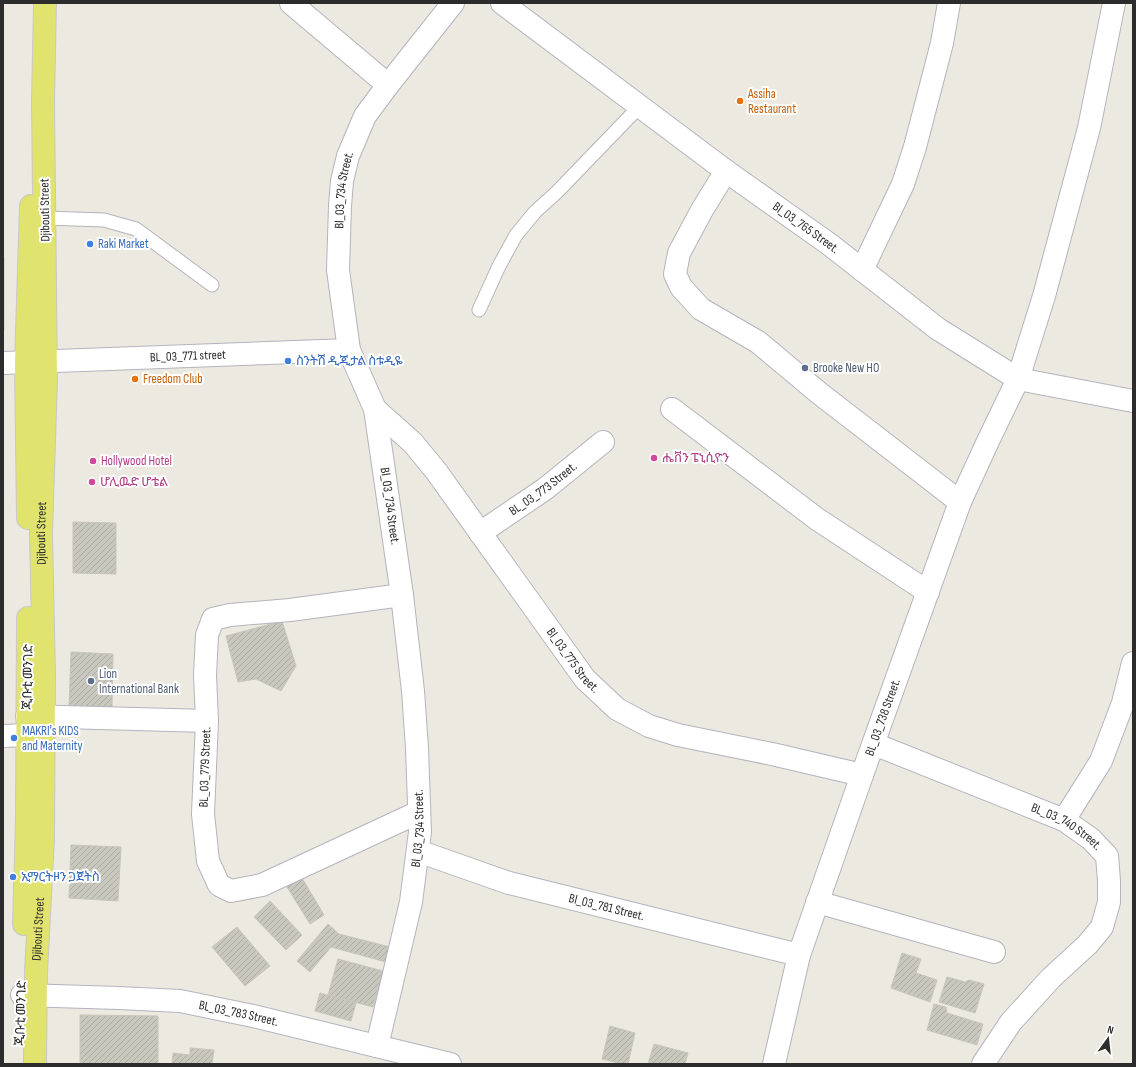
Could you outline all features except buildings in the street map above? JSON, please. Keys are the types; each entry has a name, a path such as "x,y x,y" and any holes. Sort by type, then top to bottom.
{"main road":[{"name":"Djibouti Street","path":"34,3 31,217 36,362"},
{"name":"Djibouti Street","path":"36,362 45,218 43,101 45,3"},
{"name":"ጂቡቲ መንገድ","path":"32,722 28,624 36,362"},
{"name":"Djibouti Street","path":"32,722 43,839 29,995 35,1064"},
{"name":"ጂቡቲ መንገድ","path":"20,1064 29,995"}],"street":[{"path":"291,3 388,84"},
{"name":"Bl_03_734 Street.","path":"377,1046 411,902 420,832 413,691 402,595 375,409 349,350 338,270 342,181 348,156 365,116 388,84 453,3"},
{"name":"Bl_03_765 Street.","path":"502,3 726,171 829,244 938,329 1018,379 1133,401"},
{"path":"862,270 903,184 942,43 949,3"},
{"name":"BL_03_738 Street.","path":"774,1064 799,955 862,775 960,502 988,439 1018,379 1044,296 1090,128 1114,3"},
{"path":"726,171 702,210 679,253 675,274 681,287 701,309 758,342 819,393 960,502"},
{"name":"BL_03_771 street","path":"3,363 349,350"},
{"name":"Bl_03_775 Street.","path":"375,409 413,443 436,471 585,678 617,709 649,726 678,735 772,754 862,775"},
{"path":"672,409 817,518 928,592"},
{"name":"BL_03_773 Street.","path":"480,533 545,489 603,442"},
{"name":"BL_03_779 Street.","path":"402,595 290,610 230,615 213,619 207,635 205,675 207,721 203,814 208,861 219,885 231,891 262,885 419,812"},
{"path":"1064,820 1101,761 1125,716 1123,703 1133,663"},
{"path":"3,736 32,722 207,721"},
{"name":"BL_03_740 Street.","path":"874,744 1064,820 1091,839 1107,856 1109,881 1108,902 1102,927 1088,944 1051,978 1011,1022 988,1054 983,1064"},
{"name":"Bl_03_781 Street.","path":"418,850 509,883 799,955"},
{"path":"817,902 994,952"},
{"name":"BL_03_783 Street.","path":"29,995 180,1001 253,1016 450,1064"}],"lane":[{"path":"479,310 499,266 516,235 535,212 557,192 640,106"},
{"path":"45,218 104,220 136,229 212,285"}],"place":[{"name":"Assiha Restaurant","path":"740,101"},
{"name":"Raki Market","path":"90,244"},
{"name":"ስንትሽ ዲጂታል ስቱዲዬ","path":"288,361"},
{"name":"Brooke New HO","path":"805,368"},
{"name":"Freedom Club","path":"135,379"},
{"name":"ሔቨን ፔኒሲዮን","path":"654,458"},
{"name":"Hollywood Hotel","path":"93,461"},
{"name":"ሆሊዉድ ሆቴል","path":"92,482"},
{"name":"Lion International Bank","path":"91,681"},
{"name":"MAKRI's KIDS and Maternity","path":"14,738"},
{"name":"ኢማርትዞን ጋጀትስ","path":"13,877"}]}
